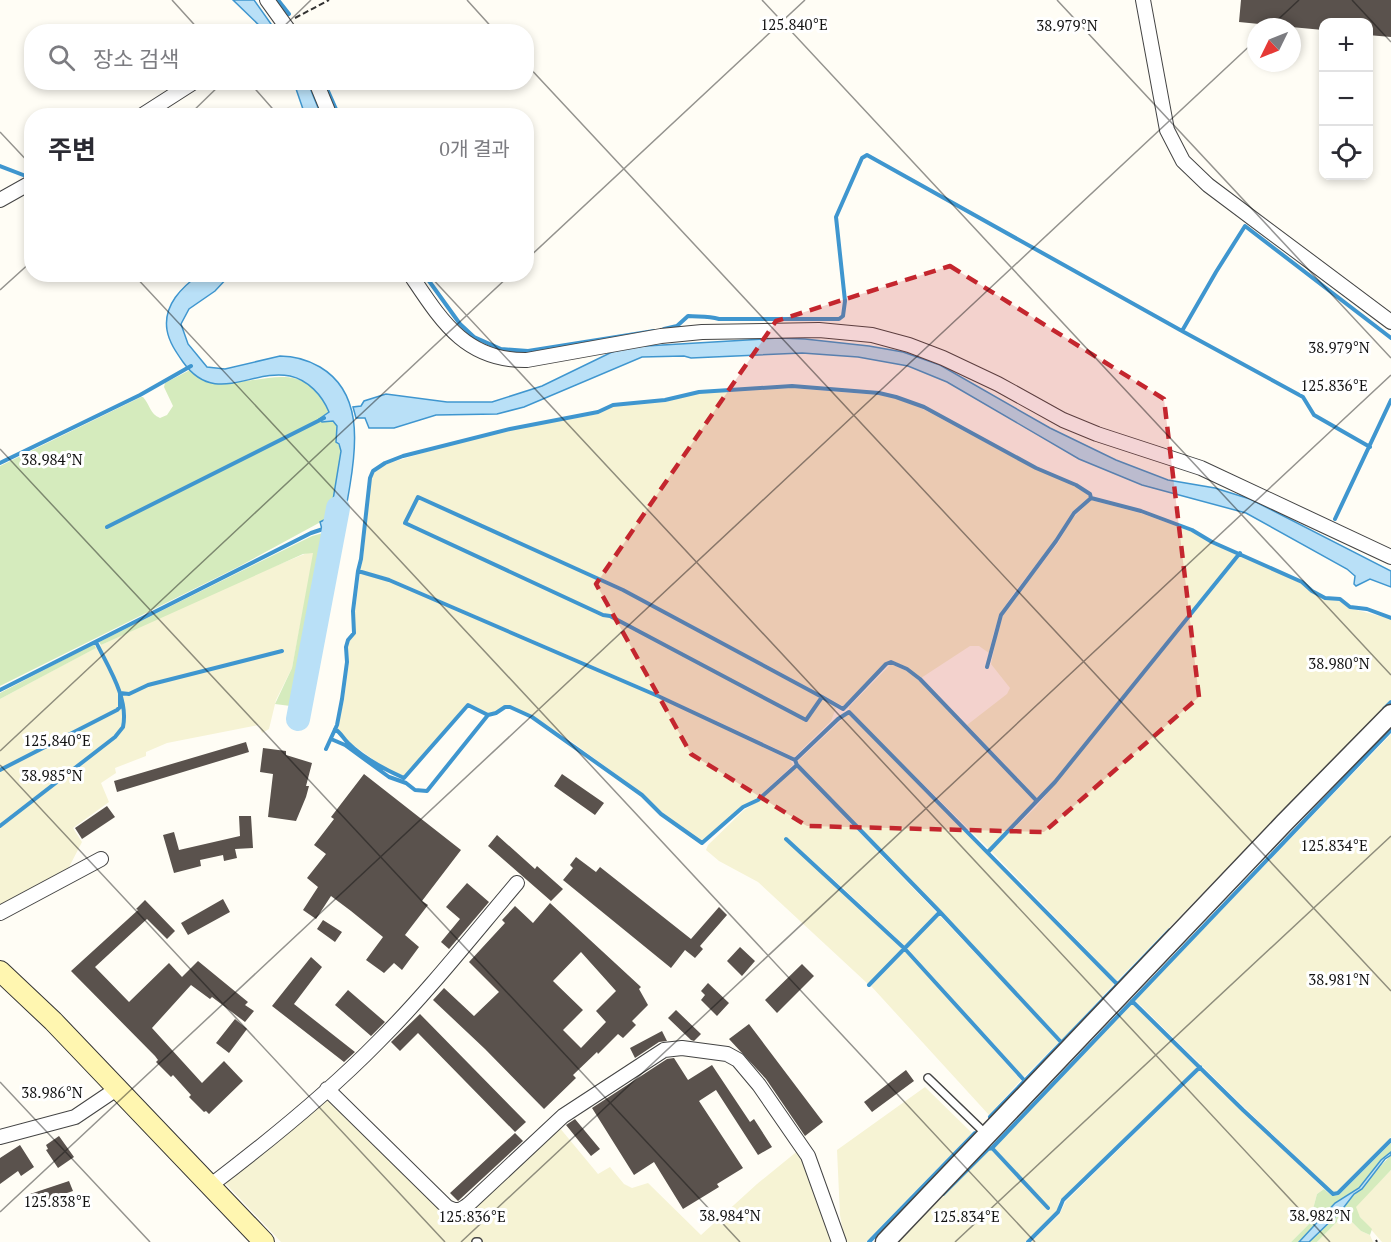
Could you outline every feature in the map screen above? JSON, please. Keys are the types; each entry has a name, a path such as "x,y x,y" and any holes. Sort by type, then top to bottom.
{"main road":[{"path":"0,971 53,1021 264,1242"}],"street":[{"path":"267,0 279,24"},
{"path":"1143,0 1167,130 1184,161 1217,192 1391,322"},
{"path":"153,108 182,90"},
{"path":"319,90 327,108"},
{"path":"0,200 24,187"},
{"path":"415,282 437,314 459,338 474,349 508,360 527,360 661,336 702,332 819,330 872,335 909,345 998,384 1063,420 1097,434 1200,468 1391,557"},
{"path":"885,1242 1391,714"},
{"path":"0,913 101,859"},
{"path":"211,1185 263,1146 378,1042 437,978 517,882"},
{"path":"327,1089 447,1207 456,1211 469,1204 562,1116 664,1050 682,1048 727,1054 738,1060 759,1085 808,1156 839,1242"},
{"path":"0,1137 75,1117 118,1088"}],"lane":[{"path":"928,1078 987,1135"}],"path":[{"path":"290,24 329,0"}],"highlighted area":[{"path":"950,266 1164,399 1199,697 1044,832 807,826 691,754 596,584 776,321"}],"shaded area":[{"path":"791,388 895,398 923,409 1035,469 1075,485 1089,494 1089,497 1072,512 1055,540 1000,614 989,653 979,646 970,646 921,678 908,668 891,660 843,706 623,588 418,496 404,523 603,616 610,617 806,722 822,699 836,708 831,721 794,757 658,694 389,578 360,570 371,479 374,473 386,464 510,430 598,414 613,406 665,402 699,393"},
{"path":"418,499 622,591 820,698 806,719 611,615 604,614 406,522"},
{"path":"1091,500 1140,513 1191,531 1211,544 1238,554 1053,782 1037,798 967,725 1007,694 1010,688 991,664 1003,616 1058,543 1070,521"},
{"path":"307,553 314,553 292,668 276,700 269,729 262,733 259,725 167,743 146,752 146,756 115,768 116,773 101,783 109,802 73,828 82,842 67,871 0,909 0,699 101,645 236,582"},
{"path":"1241,555 1302,584 1324,599 1340,601 1349,608 1391,619 1391,700 1117,981 991,851 1036,807"},
{"path":"360,573 388,581 657,697 790,760 793,765 756,799 742,807 702,842 663,813 643,794 568,739 533,716 510,706 504,706 495,712 488,713 468,703 404,776 385,768 349,742 337,728 344,700 349,641 355,633"},
{"path":"891,664 907,671 919,681 1034,801 989,849 849,711 849,707"},
{"path":"848,714 1114,984 1062,1040 799,764 798,761"},
{"path":"1391,734 1391,1137 1337,1191 1333,1192 1135,1000"},
{"path":"796,767 937,913 905,946 786,837 784,838 902,949 868,984 758,882 719,861 706,850 708,845 744,810 759,801"},
{"path":"939,915 1059,1042 1024,1077 907,948"},
{"path":"905,951 1021,1080 989,1115 871,986"},
{"path":"1132,1003 1197,1067 1059,1202 1058,1210 1025,1242 898,1242 989,1150 992,1150 1048,1210 1050,1209 994,1148"},
{"path":"1200,1070 1324,1189 1317,1194 1309,1224 1291,1242 1031,1242 1059,1215 1066,1201"},
{"path":"925,1087 972,1133 866,1242 845,1242 840,1215 837,1150"},
{"path":"330,1100 454,1214 559,1127 598,1174 610,1167 624,1184 632,1188 648,1183 701,1235 800,1149 836,1242 281,1242 225,1183 323,1101"},
{"path":"1391,1170 1391,1242 1382,1242 1360,1217 1355,1207"},
{"path":"1346,1216 1361,1231 1370,1235 1373,1242 1317,1242 1340,1219"}],"green space":[{"path":"190,370 201,378 214,381 293,378 306,383 318,394 329,412 319,419 333,422 337,426 336,442 341,451 331,512 328,518 238,567 0,686 0,466 141,397 157,416 160,418 167,415 173,406 164,387 165,383"},
{"path":"323,533 328,535 329,544 298,707 275,704 292,668 313,553 303,554 101,645 99,642 312,536"},
{"path":"94,644 96,648 0,699 0,693"},
{"path":"1391,1143 1391,1152 1381,1160 1359,1188 1335,1203 1299,1242 1291,1242 1309,1224 1317,1194 1324,1189 1332,1196 1339,1195"},
{"path":"1391,1155 1391,1170 1356,1207 1360,1217 1372,1229 1370,1235 1361,1231 1346,1216 1317,1242 1309,1242 1341,1211 1343,1206"}],"water":[{"path":"233,0 254,0 271,24 258,24"},
{"path":"296,90 311,90 318,108 303,108"},
{"path":"191,282 223,282 215,291 189,309 181,324 188,344 207,367 225,369 280,356 290,357 306,360 320,367 334,378 343,390 350,404 355,436 346,506 336,539 329,539 323,533 320,522 328,518 331,512 341,451 336,442 337,426 333,421 322,422 319,419 329,412 322,400 303,381 290,376 276,375 221,384 208,382 195,375 173,347 167,330 171,305"},
{"path":"779,338 869,346 903,352 940,365 1050,428 1116,460 1168,480 1215,488 1250,499 1391,571 1391,587 1370,579 1356,586 1355,576 1347,569 1246,513 1142,485 1079,459 947,382 908,366 858,357 802,353 691,358 684,356 642,357 524,407 497,414 436,415 394,428 369,428 365,418 356,418 353,407 361,406 364,401 386,394 447,402 492,402 542,386 612,352 629,347"},
{"path":"1391,1152 1391,1155 1385,1159 1362,1189 1354,1194 1341,1211 1309,1242 1299,1242 1335,1203 1359,1188 1381,1160"}],"building":[{"path":"1241,0 1391,0 1391,37 1373,35 1373,18 1319,18 1319,30 1301,28 1301,18 1247,18 1247,23 1239,22"},
{"path":"246,742 249,752 117,792 114,781"},
{"path":"263,748 286,751 286,755 312,763 306,786 309,786 306,797 296,821 268,817 273,774 260,772"},
{"path":"364,774 461,850 422,901 428,905 405,935 419,947 402,970 394,963 384,973 366,960 383,937 351,911 331,896 316,919 303,910 318,887 307,878 326,854 314,845 334,819 331,817"},
{"path":"562,774 604,803 595,815 554,786"},
{"path":"107,806 115,817 82,839 75,828"},
{"path":"239,816 251,816 253,848 235,849 237,858 224,861 223,855 200,860 201,866 174,873 163,835 174,832 179,850 240,836"},
{"path":"497,835 535,869 537,866 563,889 551,901 488,846"},
{"path":"576,857 596,872 600,867 691,939 719,907 727,915 700,946 703,949 695,958 685,950 671,968 563,880 573,868 570,865"},
{"path":"467,883 489,902 449,949 441,942 460,919 446,907"},
{"path":"223,899 230,912 188,935 181,923"},
{"path":"145,900 175,931 167,939 147,919 95,967 129,1002 169,963 182,977 198,961 248,1002 245,1005 254,1011 245,1022 212,997 210,999 191,985 152,1028 202,1083 224,1061 243,1081 209,1114 189,1097 191,1095 173,1075 171,1077 156,1062 158,1060 155,1056 71,971 138,910 136,909"},
{"path":"550,903 641,987 639,989 648,1005 632,1021 636,1025 623,1038 618,1034 598,1054 597,1052 573,1075 576,1078 544,1109 433,1000 444,988 474,1016 499,992 469,962 505,923 502,920 515,906 533,923","holes":["581,952 616,991 596,1011 606,1022 581,1048 563,1030 583,1010 553,981"]},
{"path":"323,920 342,932 335,942 317,929"},
{"path":"740,947 755,961 742,976 727,961"},
{"path":"311,957 322,967 294,1004 355,1052 344,1062 272,1006"},
{"path":"802,964 814,976 777,1013 765,1000"},
{"path":"708,983 729,1003 717,1016 701,1000 705,995 701,991"},
{"path":"348,990 385,1022 371,1036 335,1005"},
{"path":"676,1010 701,1034 694,1041 668,1018"},
{"path":"420,1014 526,1122 515,1132 418,1033 400,1051 391,1042"},
{"path":"235,1019 247,1029 229,1053 216,1043"},
{"path":"749,1024 823,1122 805,1136 766,1079 729,1039"},
{"path":"662,1031 667,1041 659,1042 635,1058 630,1048"},
{"path":"674,1058 688,1080 712,1065 750,1122 754,1119 772,1147 758,1155 716,1090 699,1101 743,1168 717,1184 719,1187 683,1209 654,1162 634,1175 592,1108 667,1059"},
{"path":"906,1070 914,1081 872,1112 864,1102"},
{"path":"575,1119 600,1149 591,1156 566,1125"},
{"path":"515,1133 523,1141 458,1201 450,1193"},
{"path":"59,1136 74,1157 58,1168 46,1150 48,1149 46,1145"},
{"path":"20,1145 34,1167 21,1176 18,1171 0,1184 0,1158"},
{"path":"69,1181 73,1191 31,1205 27,1195"}],"waterway":[{"path":"278,0 289,14"},
{"path":"328,90 335,108"},
{"path":"664,329 677,326 688,316 719,319 839,319 843,316 845,301 836,217 862,158 867,155 1182,331"},
{"path":"0,166 24,175"},
{"path":"1370,447 1314,415 1303,397 1182,331 1245,226 1391,338"},
{"path":"430,282 460,324 474,337 501,349 528,351 654,331"},
{"path":"0,463 140,395 191,366"},
{"path":"326,749 337,725 347,662 346,647 354,633 353,611 370,478 373,471 403,456 510,429 598,412 613,405 665,400 699,392 792,386 879,393 924,407 1036,468 1076,485 1090,494 1091,498"},
{"path":"1335,519 1391,400"},
{"path":"107,527 324,418"},
{"path":"822,697 806,720 610,616 603,615 405,523 418,497 623,590 822,697 843,709 886,664 891,662 907,669 920,679 1035,799"},
{"path":"987,667 1001,615 1074,513 1091,498 1141,511 1192,530 1212,542 1302,582 1325,598 1340,599 1350,607 1367,609 1391,618"},
{"path":"298,719 338,508"},
{"path":"0,690 311,533 326,528"},
{"path":"988,852 1055,782 1240,553"},
{"path":"358,571 389,580 658,696 795,760 797,765 940,912 1061,1042"},
{"path":"0,826 115,737 123,727 124,716 120,694 96,642"},
{"path":"0,770 117,710 120,707 120,693 129,694 148,685 282,651"},
{"path":"1384,709 1391,702"},
{"path":"335,729 360,753 404,778 468,705 488,715 510,707 532,717 642,795 661,814 702,843 743,807 758,800 797,765"},
{"path":"795,760 838,719 849,712 1117,984"},
{"path":"331,739 345,745 389,777 406,783 415,790 427,791 488,715"},
{"path":"992,1148 1391,730"},
{"path":"786,839 905,949 1024,1080"},
{"path":"869,985 940,912"},
{"path":"990,1117 1170,930"},
{"path":"1132,1001 1333,1194 1338,1193 1391,1140"},
{"path":"1028,1242 1058,1212 1063,1200 1200,1067"},
{"path":"869,1242 975,1133"},
{"path":"943,1194 988,1149 992,1148 1048,1208"}]}
